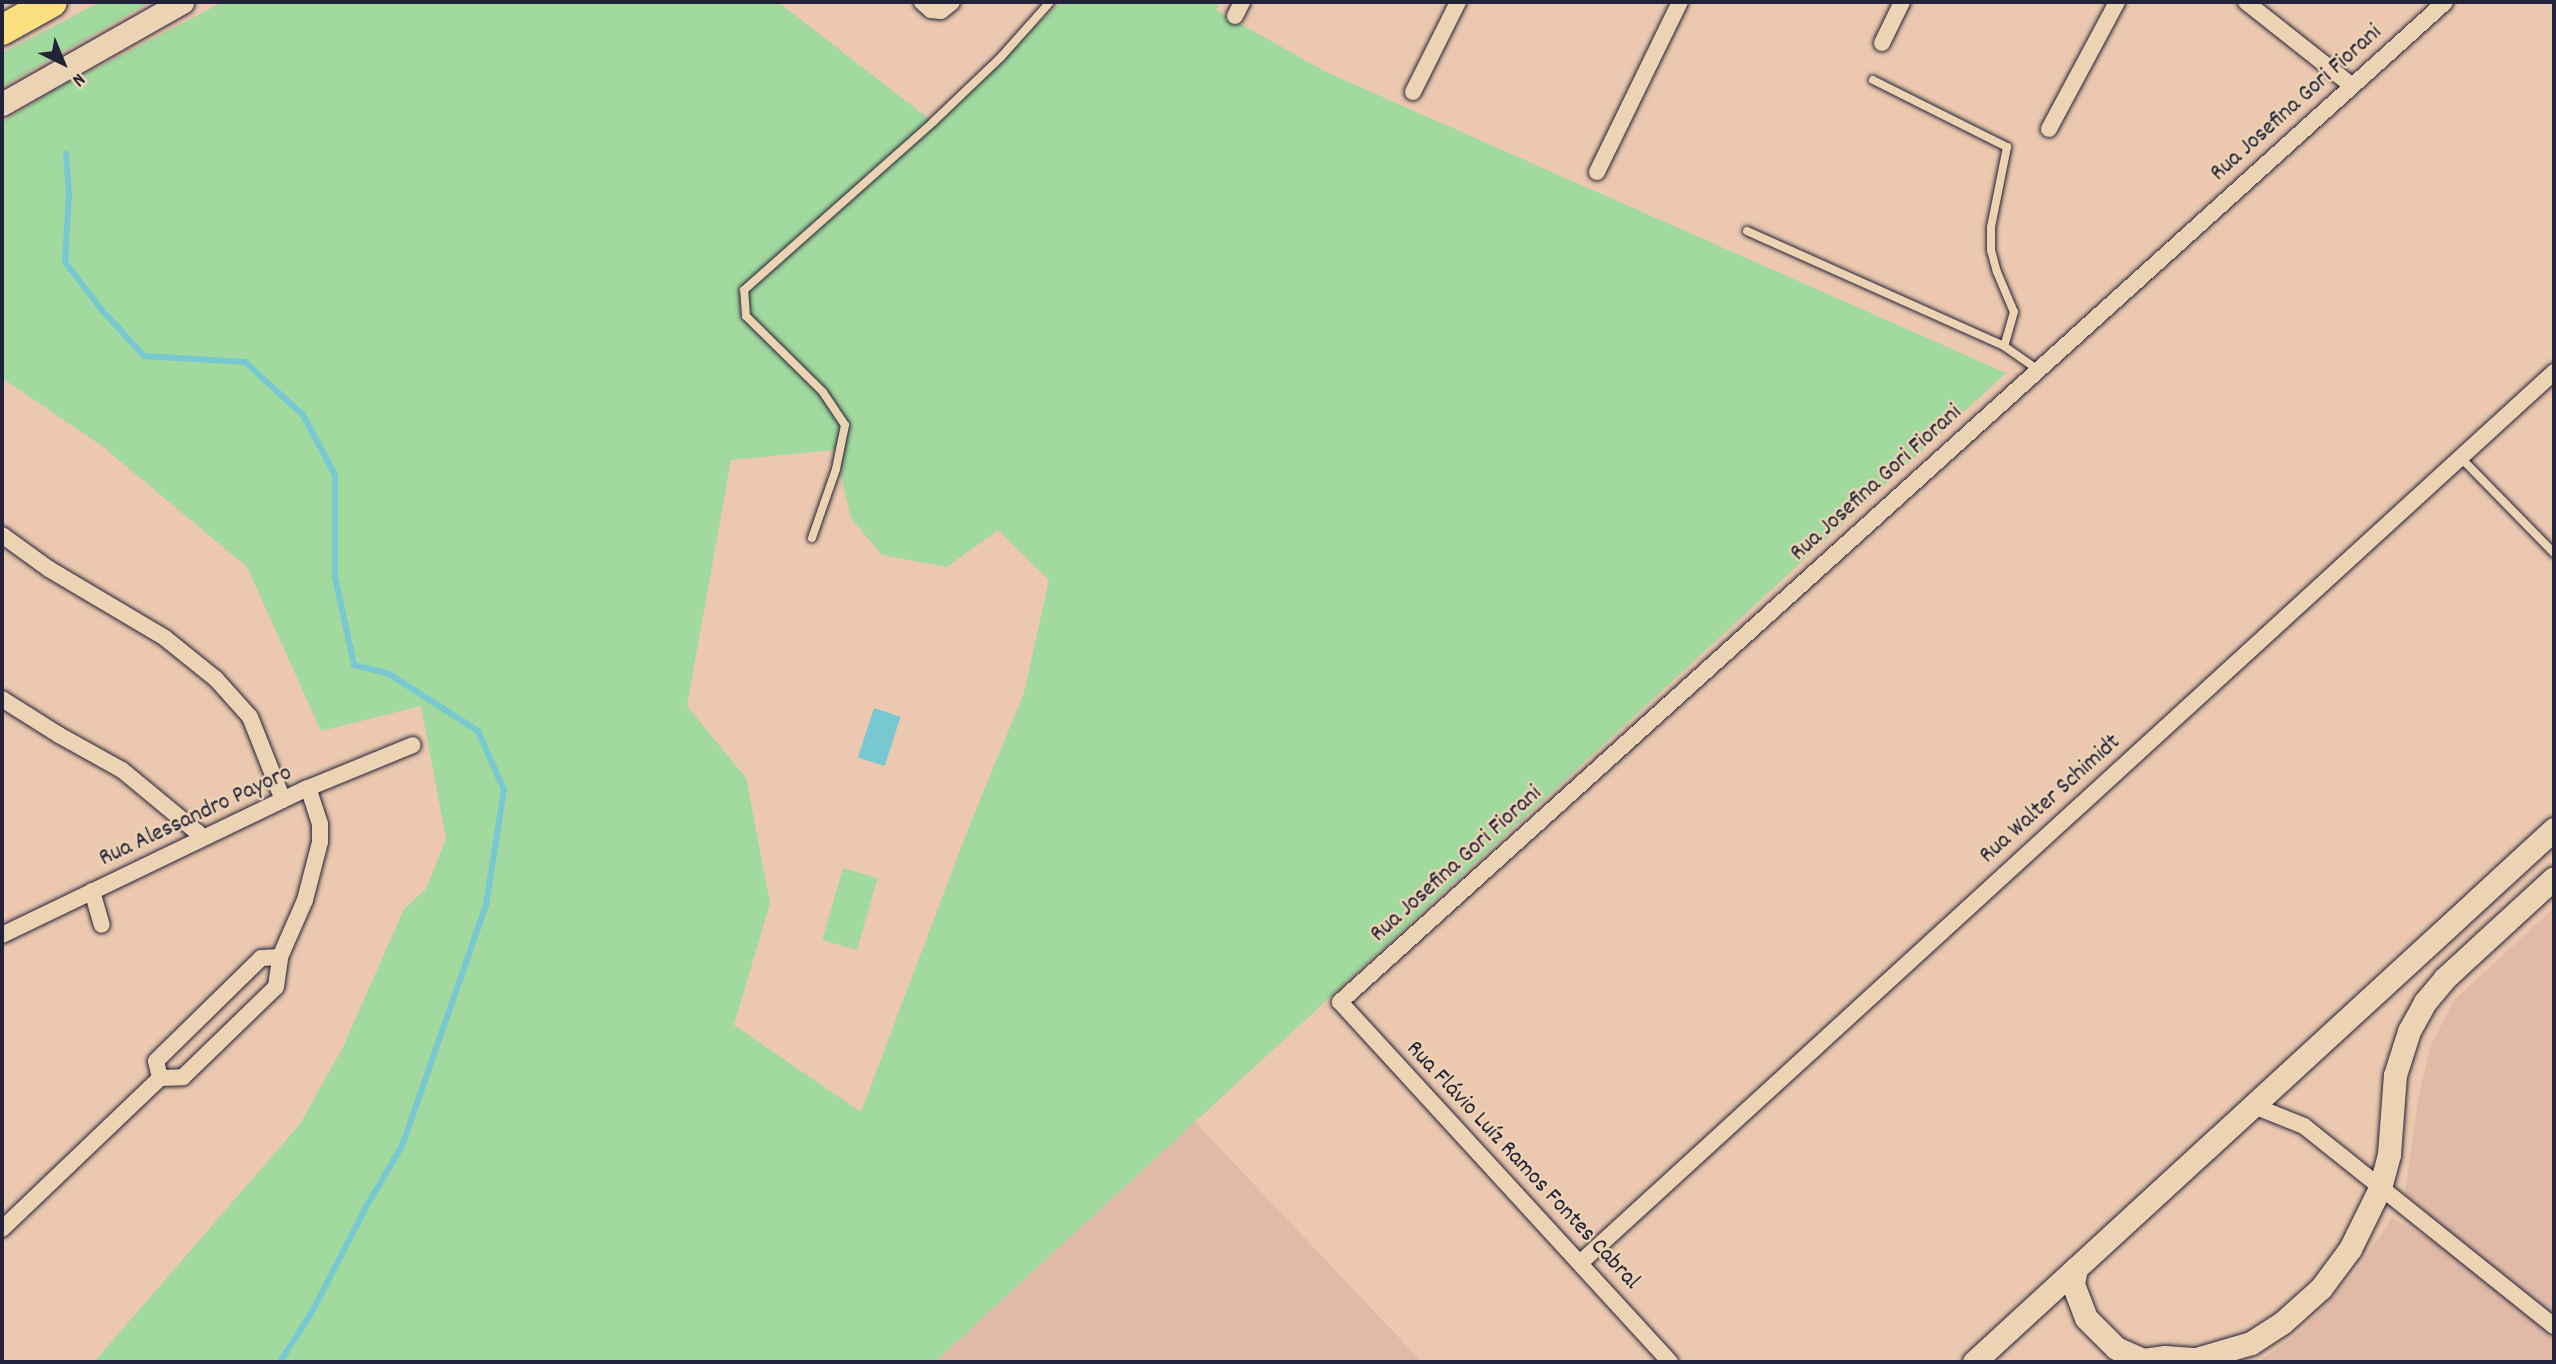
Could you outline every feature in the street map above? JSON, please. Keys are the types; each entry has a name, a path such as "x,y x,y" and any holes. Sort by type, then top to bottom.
{"highway":[{"path":"2,30 51,2"}],"street":[{"path":"2,104 182,2"},
{"path":"922,2 932,10 941,11 952,2"},
{"path":"1413,92 1458,2"},
{"path":"1597,172 1680,2"},
{"path":"1882,43 1902,2"},
{"path":"2049,130 2117,2"},
{"path":"2246,2 2351,85"},
{"name":"Rua Josefina Gori Fiorani","path":"1340,1002 2445,2"},
{"name":"Rua Walter Schimidt","path":"1580,1263 2554,372"},
{"path":"2,534 49,569 165,638 216,679 250,717 283,800"},
{"path":"2,699 122,770 203,837"},
{"name":"Rua Alessandro Payoro","path":"2,935 283,800 413,746"},
{"path":"2,1229 160,1078 183,1077 276,987 280,957 305,900 320,842 320,824 309,789"},
{"path":"1974,1362 2554,829"},
{"path":"2076,1268 2073,1284 2086,1318 2116,1348 2135,1360 2198,1361 2251,1343 2282,1323 2321,1287 2350,1250 2381,1188 2389,1154 2395,1074 2409,1031 2425,1002 2444,979 2554,878"},
{"path":"92,891 102,926"},
{"path":"160,1078 156,1061 261,958 280,957"},
{"name":"Rua Flávio Luíz Ramos Fontes Cabral","path":"1340,1002 1670,1362"},
{"path":"2254,1106 2304,1126 2554,1326"}],"lane":[{"path":"812,538 836,468 845,425 823,393 746,316 744,290 933,122 1001,57 1050,2"},
{"path":"1873,80 2007,147 1991,227 1991,250 2014,312 2004,346"},
{"path":"1747,231 2004,346 2037,369"},
{"path":"2460,457 2554,553"}],"shaded area":[{"path":"2554,908 2554,1362 2258,1362 2301,1331 2354,1274 2392,1218 2424,1236 2435,1221 2405,1193 2418,1100 2430,1047 2454,1000"},
{"path":"1194,1121 1422,1362 934,1362"}],"green space":[{"path":"100,2 150,2 2,87 2,53"},
{"path":"223,2 778,2 933,122 1061,2 1220,2 1216,10 1326,72 2006,373 935,1362 94,1362 300,1124 343,1047 404,909 426,889 446,839 421,706 321,731 247,567 102,446 2,378 2,122 60,87","holes":["835,450 851,518 882,555 947,567 998,530 1049,580 1024,693 968,829 861,1112 734,1025 770,903 746,778 687,706 731,460"]},
{"path":"843,868 878,878 857,950 822,940"}],"water":[{"path":"874,708 901,717 885,766 858,757"}],"waterway":[{"path":"66,154 69,195 65,262 102,310 144,356 245,362 303,415 335,475 335,577 354,665 389,674 478,731 504,790 486,905 403,1144 366,1207 313,1310 280,1362"}]}
